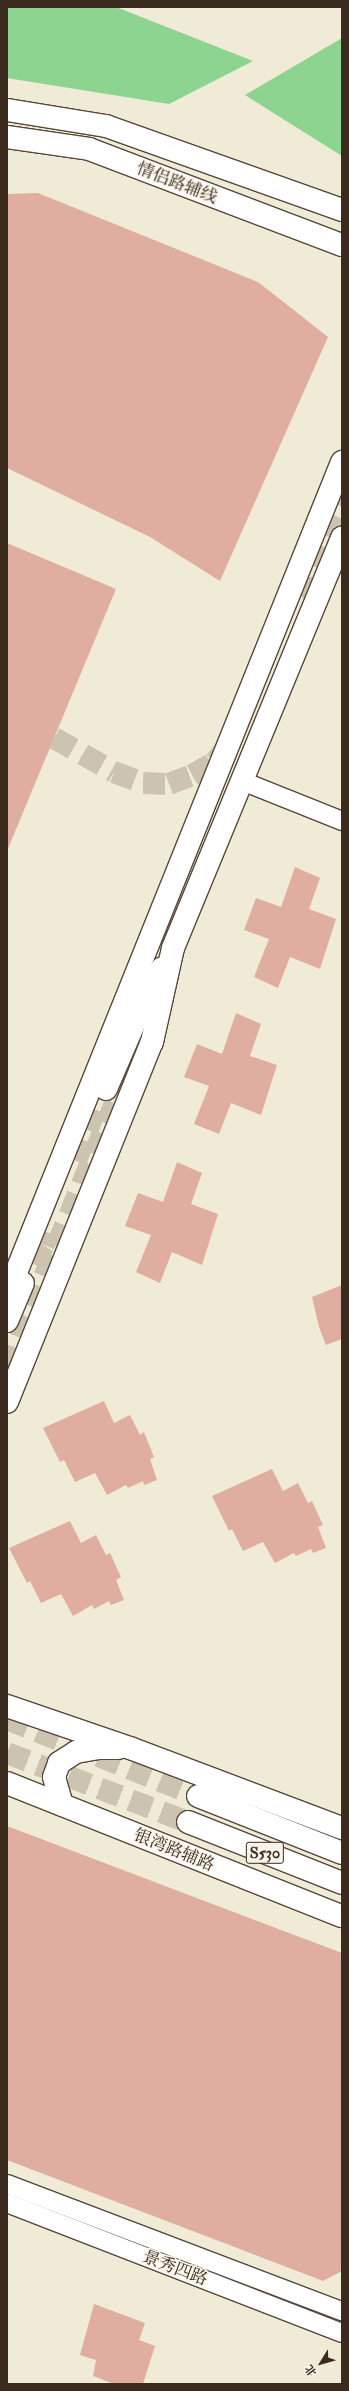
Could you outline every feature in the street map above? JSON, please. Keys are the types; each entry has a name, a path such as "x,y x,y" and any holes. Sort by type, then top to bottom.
{"main road":[{"name":"情侣路辅线","path":"7,110 106,126 342,210"},
{"name":"情侣路辅线","path":"7,137 89,149 342,246"},
{"path":"7,1295 342,462"},
{"path":"7,1321 146,996 173,948 342,537"},
{"path":"7,1402 152,1042 173,948"},
{"path":"7,1706 130,1748 342,1828"},
{"path":"62,1805 54,1777 59,1763 76,1752 98,1748 130,1748"},
{"name":"银湾路辅路","path":"7,1783 342,1916"},
{"name":"S530","path":"198,1796 342,1853"},
{"name":"S530","path":"188,1822 342,1884"}],"street":[{"path":"242,780 342,821"},
{"name":"景秀四路","path":"7,2184 342,2311"},
{"name":"景秀四路","path":"7,2203 342,2333"}],"green space":[{"path":"7,7 116,7 253,61 169,104 7,78"},
{"path":"342,38 342,156 245,95"}],"building":[{"path":"38,193 258,282 328,337 220,581 150,537 7,468 7,194"},
{"path":"7,543 116,589 7,851"},
{"path":"295,867 320,878 309,909 336,919 320,969 290,957 278,988 254,977 269,939 244,930 256,898 281,907"},
{"path":"236,1013 261,1024 250,1056 277,1065 261,1115 231,1103 219,1134 194,1124 209,1086 184,1077 197,1044 222,1054"},
{"path":"177,1162 202,1173 191,1204 218,1214 202,1265 172,1252 160,1283 136,1272 151,1235 125,1226 138,1193 163,1202"},
{"path":"342,1285 342,1339 326,1345 319,1327 312,1297"},
{"path":"104,1401 114,1423 130,1415 140,1435 144,1432 154,1457 150,1459 157,1480 144,1485 143,1481 128,1488 126,1485 107,1495 95,1473 75,1482 64,1460 60,1462 43,1428"},
{"path":"272,1469 283,1491 298,1483 308,1503 312,1501 323,1525 318,1527 326,1548 313,1553 311,1549 296,1556 294,1553 275,1563 263,1542 243,1551 232,1529 229,1531 212,1496"},
{"path":"70,1521 81,1543 96,1535 106,1555 110,1553 121,1577 116,1580 124,1600 111,1605 109,1601 94,1609 92,1605 73,1616 61,1594 41,1603 30,1581 27,1583 9,1548"},
{"path":"7,1826 342,1953 342,2271 323,2281 7,2160"},
{"path":"94,2304 145,2323 139,2340 155,2346 143,2384 114,2384 93,2376 96,2360 80,2355"}],"tunnel":[{"path":"299,596 342,496"},
{"path":"54,738 114,772 143,783 169,784 192,775 215,762 229,745"},
{"path":"7,1368 153,1010"},
{"path":"76,1161 110,1070"},
{"path":"15,1291 44,1245 49,1233"},
{"path":"7,1719 198,1796"},
{"path":"7,1753 188,1822"}]}
